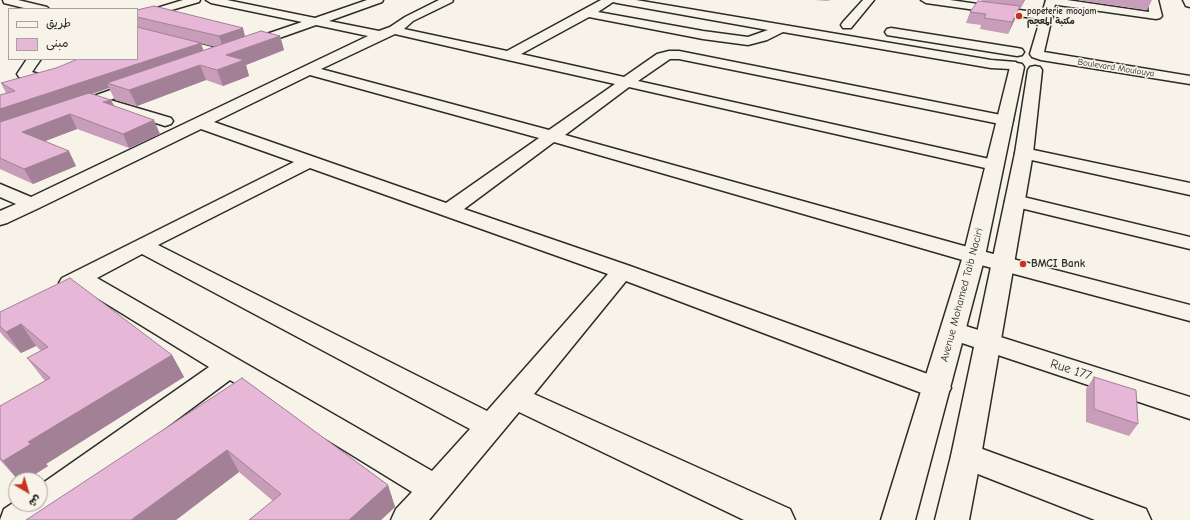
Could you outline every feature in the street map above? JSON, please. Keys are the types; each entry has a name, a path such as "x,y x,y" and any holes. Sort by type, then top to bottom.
{"street":[{"path":"138,18 195,0"},
{"path":"211,0 316,22 387,32 508,56 994,165"},
{"path":"202,62 378,0"},
{"path":"0,219 387,32 448,0"},
{"path":"508,56 609,0"},
{"path":"617,0 781,28 855,31"},
{"path":"855,31 869,0"},
{"path":"930,0 980,4 1033,11 1047,17"},
{"path":"1051,0 1102,4 1156,16 1153,0"},
{"name":"Avenue Mohamed Taib Naciri","path":"898,520 974,256 1005,120 1028,59 1047,17 1051,0"},
{"path":"1188,0 1190,4"},
{"path":"7,1 38,8"},
{"path":"712,16 724,9"},
{"path":"1028,30 1033,11"},
{"path":"587,13 703,35 748,41 763,37 781,28"},
{"path":"832,22 855,31 991,64 1028,59"},
{"path":"880,30 1028,59"},
{"path":"138,32 223,54"},
{"path":"448,210 662,57 678,55 1005,120"},
{"name":"Avenue Mohamed Taib Naciri","path":"952,520 966,456 1024,153 1028,59"},
{"name":"Boulevard Moulouya","path":"1028,59 1190,80"},
{"name":"Boulevard Moulouya","path":"1028,59 1190,93"},
{"path":"33,60 24,74 43,80"},
{"path":"309,70 551,136 1003,264 1190,313"},
{"path":"66,110 152,80"},
{"path":"95,100 165,121"},
{"path":"200,123 622,271 937,388"},
{"path":"1024,153 1190,189"},
{"path":"53,292 142,245 309,161"},
{"path":"0,190 32,204"},
{"path":"1015,202 1190,243"},
{"path":"142,245 491,426"},
{"path":"408,520 516,398 622,271"},
{"path":"80,278 435,489"},
{"name":"Rue 177","path":"953,331 1190,408"},
{"path":"48,497 228,367"},
{"path":"516,398 778,520"},
{"path":"966,456 1134,520"},
{"path":"16,520 27,512"}],"building":[{"path":"978,1 1020,6 1012,22 984,18 986,14 970,12"},
{"path":"154,6 243,28 219,36 138,17 138,10"},
{"path":"138,27 201,43 0,109 0,95 15,91 1,83 56,68 76,60 138,60"},
{"path":"261,31 280,36 226,55 244,60 217,70 200,65 129,90 107,83"},
{"path":"89,93 111,100 103,102 154,120 123,134 70,114 22,132 69,151 24,169 0,158 0,122"},
{"path":"70,278 172,355 28,442 31,444 3,461 0,458 0,406 50,378 27,358 48,347 21,324 6,332 0,326 0,312"},
{"path":"1094,377 1136,390 1138,424 1094,409"},
{"path":"242,378 388,485 349,520 249,520 281,494 227,450 131,520 26,520 38,512 48,512 48,506"}],"place":[{"name":"papeterie moojam مكتبة المعجم","path":"1019,16"},
{"name":"BMCI Bank","path":"1023,264"}]}
